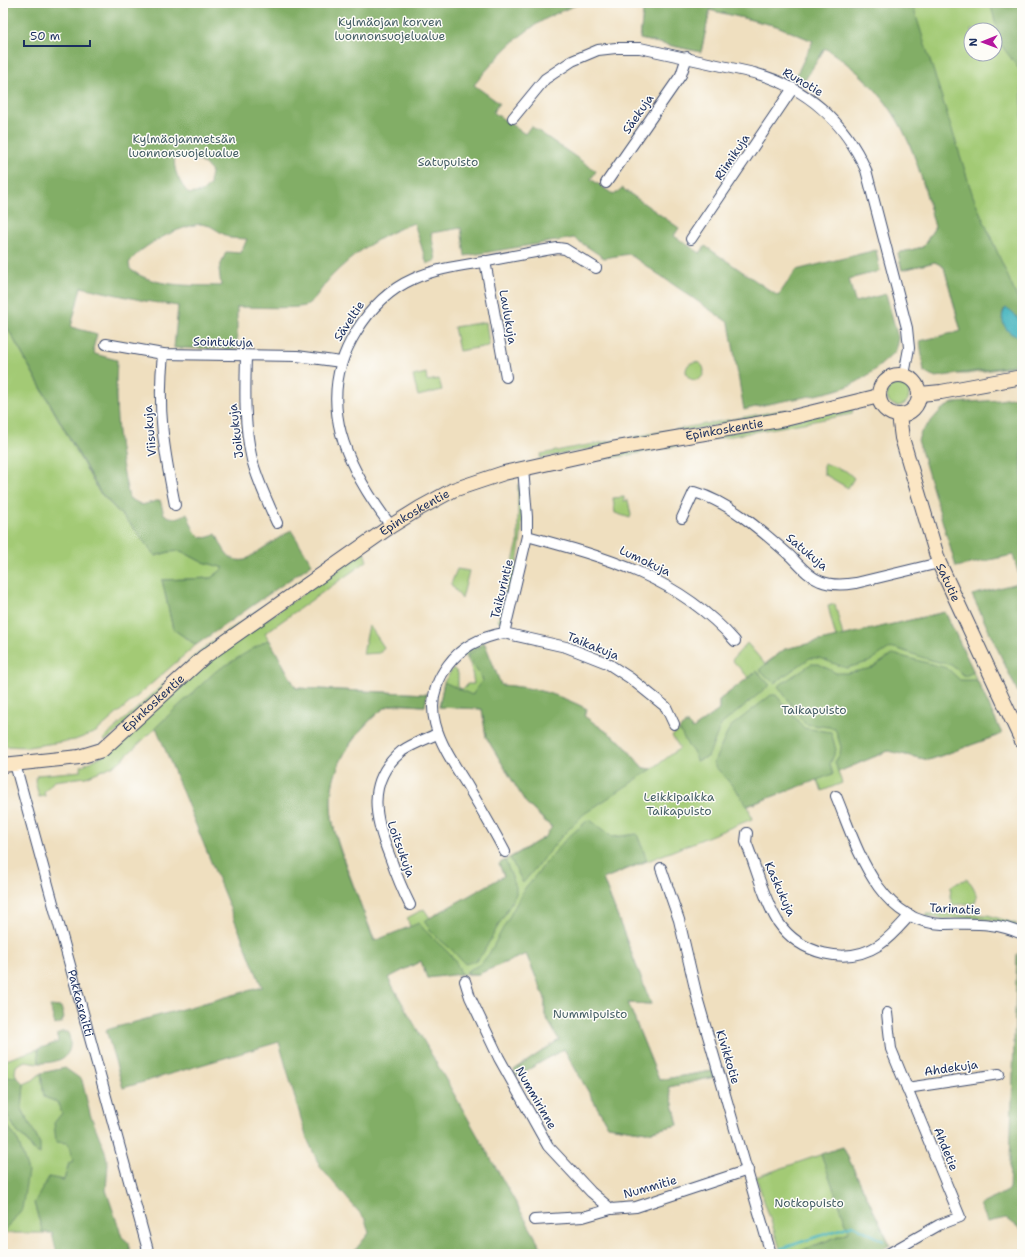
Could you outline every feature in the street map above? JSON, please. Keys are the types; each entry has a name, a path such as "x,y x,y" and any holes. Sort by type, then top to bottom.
{"street":[{"name":"Runotie","path":"514,118 541,83 562,67 580,56 598,50 629,47 687,58 763,76 793,88 818,105 839,126 854,146 866,170 907,328 909,348 904,375"},
{"name":"Säekuja","path":"606,183 681,75 687,58"},
{"name":"Riimikuja","path":"690,240 793,88"},
{"name":"Säveltie","path":"391,526 351,463 342,442 336,405 336,391 341,362 347,346 365,317 376,304 389,293 407,281 427,273 558,248 565,249 596,268"},
{"name":"Laulukuja","path":"485,261 506,377"},
{"name":"Sointukuja","path":"106,344 164,354 297,356 341,362"},
{"name":"Viisukuja","path":"164,354 160,393 161,423 163,445 175,505"},
{"name":"Joikukuja","path":"246,356 245,412 249,444 256,472 278,523"},
{"path":"897,374 911,378 918,386 920,394 917,405 912,411 899,415 885,409 879,396 880,388 884,381 897,374"},
{"path":"920,394 941,392 1022,377"},
{"name":"Epinkoskentie","path":"9,764 80,757 94,754 102,750 210,653 391,526 453,490 482,479 522,468 612,449 785,419 879,396"},
{"name":"Satutie","path":"899,415 902,438 938,562 1022,741"},
{"name":"Taikurintie","path":"505,852 443,747 437,734 434,722 434,701 442,673 458,654 468,646 485,637 504,633 527,536 527,516 522,468"},
{"name":"Satukuja","path":"682,518 694,492 708,497 743,517 774,542 813,578 828,584 844,585 938,562"},
{"name":"Lumokuja","path":"527,536 592,553 651,577 695,604 715,620 735,641"},
{"name":"Taikakuja","path":"504,633 566,647 607,663 630,678 666,707 674,724"},
{"name":"Loitsukuja","path":"410,905 402,890 379,830 375,804 386,770 399,754 415,744 437,734"},
{"name":"Pakkasraitti","path":"9,764 149,1254"},
{"name":"Tarinatie","path":"836,796 870,876 890,899 910,915 934,923 985,923 1022,934"},
{"name":"Kaskukuja","path":"747,833 746,842 778,921 790,935 806,946 831,955 861,953 874,948 889,938 910,915"},
{"name":"Kivikkotie","path":"661,868 679,920 698,1001 771,1254"},
{"name":"Nummirinne","path":"465,981 470,997 499,1058 548,1146 591,1192 610,1209"},
{"name":"Ahdetie","path":"887,1013 891,1049 960,1218 939,1225 888,1254"},
{"name":"Ahdekuja","path":"907,1088 999,1074"},
{"name":"Nummitie","path":"534,1220 583,1217 610,1209 636,1207 748,1170"}],"green space":[{"path":"3,3 582,3 548,18 521,35 498,57 474,85 499,103 493,112 525,134 531,126 596,171 591,179 614,195 622,188 679,228 674,236 700,253 705,246 778,296 796,270 876,250 880,271 849,279 855,302 886,294 898,338 895,352 872,372 853,384 834,391 744,410 729,323 629,254 604,258 574,238 465,256 461,228 431,233 436,260 427,264 414,223 402,227 359,252 340,268 312,301 304,306 283,308 237,307 237,349 174,348 178,306 145,301 81,287 71,327 97,334 93,349 95,354 117,360 116,395 118,429 122,463 129,498 142,505 160,500 164,514 169,517 175,518 187,513 196,533 204,537 209,537 216,534 226,553 230,557 239,560 245,560 291,530 312,564 196,645 173,629 162,580 211,578 224,568 200,561 181,551 169,552 155,556 132,526 100,492 3,320","holes":["181,153 205,164 211,171 210,185 202,192 189,194 180,181 174,160 175,155","201,224 210,226 230,238 247,239 241,253 226,252 219,269 221,286 174,284 150,280 130,269 129,263 135,256 152,243 172,232"]},
{"path":"644,3 990,3 992,9 1022,7 1022,365 967,374 950,374 961,331 944,267 935,262 902,270 898,253 923,247 935,227 920,171 911,147 900,125 887,105 871,85 850,66 825,48 803,83 795,78 813,41 777,26 710,10 701,52 640,39"},
{"path":"644,3 912,3 973,196 1022,309 1022,332 1022,362 1004,367 936,377 924,372 920,341 961,331 944,267 935,262 902,270 898,253 923,247 935,227 920,171 911,147 900,125 887,105 871,85 850,66 825,48 803,83 795,78 813,41 777,26 710,10 701,52 640,39","holes":["1004,309 1018,319 1022,332 1013,334 1005,326 1002,317"]},
{"path":"990,3 1022,3 1022,73 1003,47 1003,22 995,22"},
{"path":"3,320 99,492 132,526 155,556 169,552 181,551 200,561 225,568 211,578 162,580 173,629 196,645 96,732 75,740 28,747 3,746"},
{"path":"486,322 489,346 459,351 454,327"},
{"path":"691,362 699,362 704,367 702,378 699,380 691,380 686,375 686,367"},
{"path":"426,373 427,381 439,379 442,390 418,396 413,376"},
{"path":"898,384 902,385 908,391 908,399 902,405 898,406 894,405 888,399 887,395 888,391 894,385"},
{"path":"1022,396 1022,701 972,595 1021,582 1013,555 956,567 918,440 921,432 942,409 953,403 1000,400"},
{"path":"789,409 776,414 540,458 541,454 566,449"},
{"path":"853,409 852,414 601,460 616,454"},
{"path":"824,463 846,471 854,478 848,488 824,474"},
{"path":"518,484 521,498 522,530 514,577 502,623 498,621 518,542"},
{"path":"624,497 624,501 628,500 631,515 630,518 615,513 613,498"},
{"path":"367,534 369,535 105,741 103,739 201,650"},
{"name":"Taikapuisto","path":"364,552 367,561 265,633 296,688 427,694 425,706 392,705 382,710 371,719 354,739 335,774 331,806 337,840 375,941 410,927 407,918 424,909 430,918 504,876 499,864 545,837 552,828 526,803 486,737 482,709 439,707 444,682 453,668 458,673 458,687 462,689 466,687 467,684 474,684 471,666 464,653 484,642 501,685 545,692 587,709 584,716 621,742 643,768 652,769 680,748 672,736 688,724 693,729 719,710 719,700 749,678 732,660 747,643 765,664 785,649 836,638 828,606 835,604 843,636 945,612 1002,734 929,760 888,751 838,772 842,783 822,791 817,779 748,806 752,819 603,879 651,1004 628,1003 659,1080 712,1071 714,1077 669,1087 678,1125 647,1132 608,1126 564,1049 517,1076 514,1070 559,1040 545,1015 545,998 526,954 478,974 450,974 427,978 421,961 388,978 216,672 117,764 86,777 54,781 44,792 45,796 39,797 35,781 37,775 81,771 81,766 104,755 207,661"},
{"path":"457,569 469,571 462,599 451,584"},
{"path":"945,612 974,672 965,676 951,665 927,659 895,648 888,649 869,662 846,668 819,658 810,658 774,683 759,670 785,649"},
{"path":"369,625 384,647 380,653 363,654"},
{"path":"269,639 296,688 427,694 425,706 400,704 392,705 372,718 355,737 336,772 332,789 331,805 336,838 374,941 419,923 449,953 458,966 461,974 427,978 421,961 388,978 545,1254 352,1254 369,1233 365,1219 320,1167 306,1136 279,1042 123,1088 106,1030 262,987 156,727 216,671"},
{"path":"485,644 501,685 524,687 545,692 566,699 587,709 584,716 621,742 643,768 652,769 584,814 561,837 523,883 510,858 545,837 552,827 526,803 486,737 482,709 439,707 444,682 472,695 483,680 467,655"},
{"path":"893,654 947,668 960,680 977,680 1002,734 929,760 888,751 838,772 835,762 840,754 841,747 835,728 805,724 778,686 811,664 819,664 836,673 847,673 872,668"},
{"path":"757,671 770,685 721,725 708,757 696,761 694,753 688,746 679,729 685,724 688,724 693,729 719,710 719,700"},
{"path":"771,695 776,695 804,728 831,732 836,750 830,764 833,774 747,806 737,791 713,764 730,727"},
{"name":"Nummipuisto","path":"589,819 612,837 637,834 647,860 603,879 651,1004 628,1003 659,1080 712,1071 714,1077 669,1087 678,1125 647,1132 608,1126 564,1049 517,1076 514,1070 559,1040 545,1015 545,998 526,954 478,974 467,974 467,971 481,964 489,954 525,888 565,840"},
{"path":"505,860 516,887 516,894 483,953 476,961 465,964 452,950 433,934 424,921 504,876 499,864"},
{"path":"966,879 971,883 975,890 975,903 953,905 950,897 951,886"},
{"path":"927,914 988,915 1017,924 1015,926 973,918 938,918 926,916"},
{"path":"1022,950 1022,1230 1006,1218 987,1222 980,1205 1009,1190 1017,954"},
{"path":"50,1006 61,1007 64,1017 61,1023 55,1025"},
{"path":"61,1032 68,1032 70,1047 68,1052 60,1060 39,1063 38,1049 58,1042 57,1035"},
{"path":"38,1049 39,1063 25,1061 16,1066 15,1073 17,1077 3,1077 3,1061"},
{"path":"65,1068 82,1080 90,1114 105,1151 108,1164 106,1190 122,1237 129,1243 130,1254 57,1254 52,1233 43,1233 34,1203 49,1177 64,1180 69,1163 73,1161 68,1143 56,1142 54,1123 62,1113 57,1102 44,1097 41,1073"},
{"path":"41,1073 44,1097 57,1102 62,1113 73,1161 69,1163 64,1180 34,1203 43,1233 3,1233 3,1230 8,1227 18,1141 3,1119 3,1108 18,1133 25,1138 33,1150 40,1144 22,1109 24,1084 33,1080"},
{"path":"3,1077 17,1077 24,1084 22,1109 40,1144 40,1154 33,1150 25,1138 18,1133 3,1108"},
{"path":"3,1119 18,1141 28,1171 22,1209 8,1227 3,1230"},
{"name":"Notkopuisto","path":"843,1147 890,1245 849,1232 793,1254 782,1254 756,1177"},
{"path":"843,1147 890,1245 876,1254 793,1254 849,1232 821,1154"}],"water":[{"path":"1006,308 1013,312 1018,319 1021,328 1020,336 1007,330 1003,322 1003,312"}],"waterway":[{"path":"780,1249 853,1225 884,1241"}],"park label":[{"name":"Kylmäojan korven luonnonsuojelualue","path":"390,29"},
{"name":"Kylmäojanmetsän luonnonsuojelualue","path":"184,146"},
{"name":"Satupuisto","path":"448,162"},
{"name":"Leikkipaikka Taikapuisto","path":"679,804"}]}
